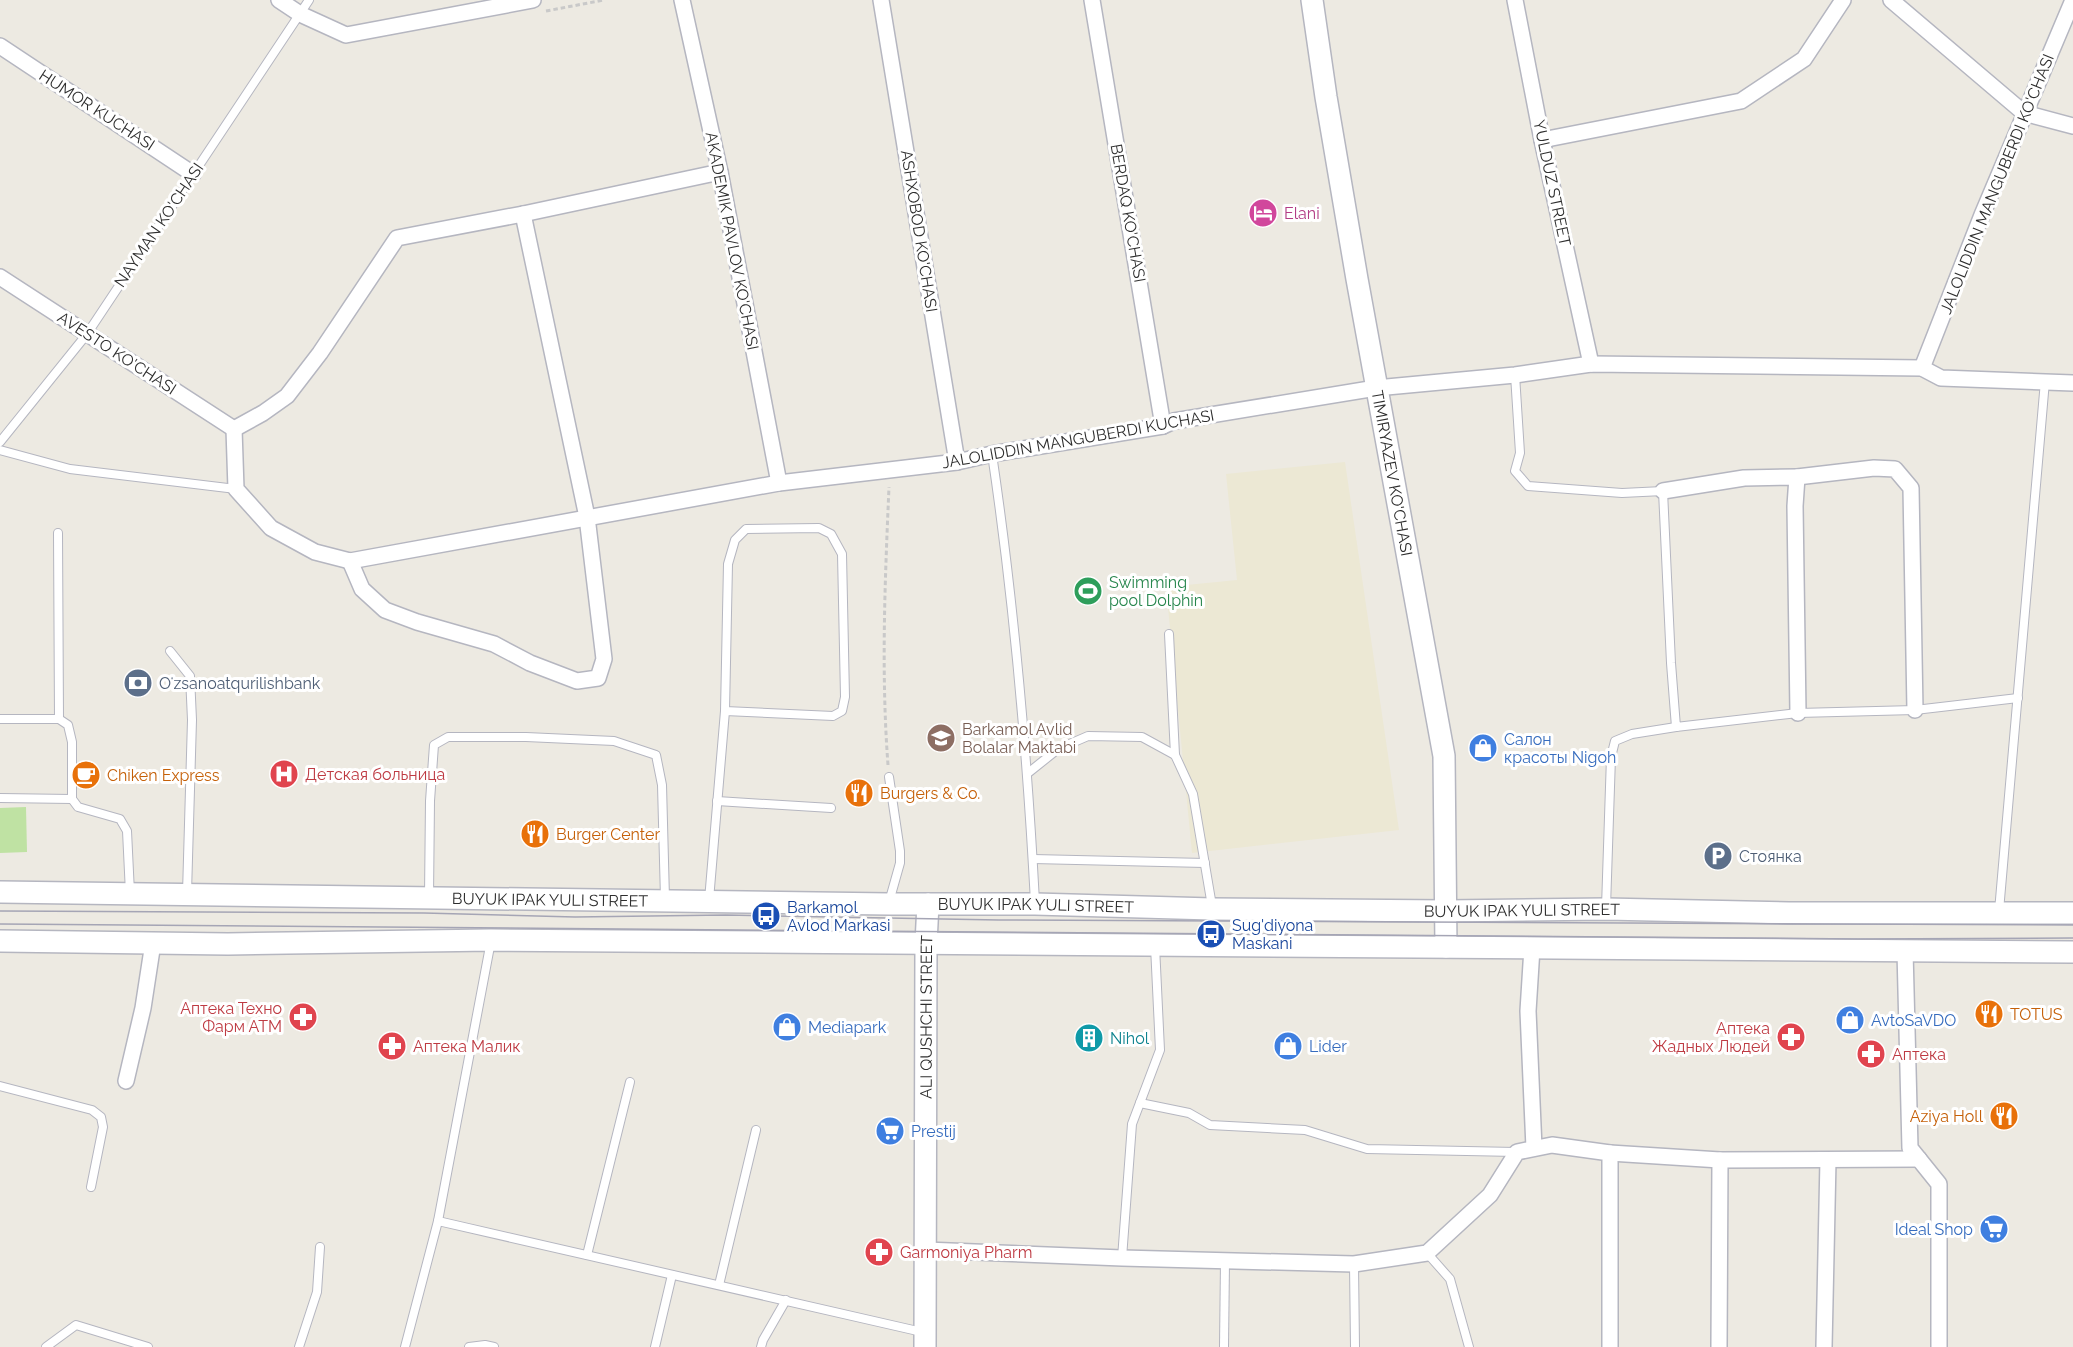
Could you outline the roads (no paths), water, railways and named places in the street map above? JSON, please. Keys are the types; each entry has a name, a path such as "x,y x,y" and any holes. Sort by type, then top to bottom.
{"main road":[{"name":"TIMIRYAZEV KO'CHASI","path":"1312,0 1326,98 1376,388 1444,756 1446,947"},
{"name":"BUYUK IPAK YULI STREET","path":"0,892 889,904 1035,903 1212,909 1447,911 1606,909 1711,912 2073,913"},
{"name":"ALI QUSHCHI STREET","path":"925,1340 928,904"},
{"path":"0,941 228,944 491,940 2073,952"}],"street":[{"path":"279,0 300,14 346,35 533,0"},
{"name":"AKADEMIK PAVLOV KO'CHASI","path":"681,0 720,172 779,483"},
{"name":"ASHXOBOD KO'CHASI","path":"881,0 957,462"},
{"name":"BERDAQ KO'CHASI","path":"1092,0 1163,426"},
{"name":"YULDUZ STREET","path":"1515,0 1542,140 1591,364"},
{"path":"1542,140 1741,101 1804,58 1844,0"},
{"path":"1891,0 2024,113 2073,126"},
{"name":"JALOLIDDIN MANGUBERDI KO'CHASI","path":"1922,368 2024,113 2073,0"},
{"name":"HUMOR KUCHASI","path":"0,46 193,174"},
{"path":"523,214 587,518 604,659 598,678 577,681 530,663 494,644 417,622 385,610 362,589 350,561 315,552 271,528 236,489 234,429 287,396 320,353 397,238 720,172"},
{"name":"AVESTO KO'CHASI","path":"0,277 234,429"},
{"name":"JALOLIDDIN MANGUBERDI KUCHASI","path":"350,561 779,483 957,462 992,454 1163,426 1174,421 1376,388 1515,375 1591,364 1922,368 1941,378 2073,383"},
{"path":"1663,491 1744,478 1797,477 1874,468 1894,469 1911,488 1915,710"},
{"path":"1797,477 1795,506 1798,713"},
{"path":"126,1081 143,1008 153,943"},
{"path":"1532,948 1528,1011 1534,1148"},
{"path":"1905,951 1910,1148 1939,1184 1939,1347"},
{"path":"926,1250 1354,1264 1426,1253 1490,1195 1517,1152 1534,1148 1552,1146 1610,1153 1720,1161 1918,1159"},
{"path":"1610,1153 1610,1347"},
{"path":"1824,1347 1828,1160"},
{"path":"1719,1347 1720,1161"}],"lane":[{"name":"NAYMAN KO'CHASI","path":"0,442 87,334 309,0"},
{"path":"1515,375 1520,453 1515,471 1528,486 1622,493 1663,491 1676,727"},
{"path":"1999,913 2045,381"},
{"path":"0,450 70,469 236,489"},
{"path":"992,454 1002,519 1028,773 1035,903"},
{"path":"709,901 725,711 728,564 735,540 746,530 819,528 831,534 842,554 845,697 842,711 833,716 725,711"},
{"path":"58,533 58,719"},
{"path":"1168,634 1175,755 1193,794 1212,909"},
{"path":"170,651 190,676 192,720 187,895"},
{"path":"1606,909 1611,757 1615,741 1632,734 1676,727 1798,713 1915,710 2018,698"},
{"path":"0,719 58,719 68,725 72,742 72,799 78,807 120,819 127,831 130,894"},
{"path":"1028,773 1058,748 1088,736 1142,737 1175,755"},
{"path":"429,898 430,801 434,745 448,737 526,737 614,741 656,755 662,784 665,901"},
{"path":"889,777 900,863 889,904"},
{"path":"0,798 72,799"},
{"path":"717,801 831,808"},
{"path":"1033,858 1204,863"},
{"path":"405,1347 438,1221 491,940"},
{"path":"1122,1258 1132,1124 1160,1050 1155,945"},
{"path":"587,1255 630,1082"},
{"path":"0,1086 92,1110 101,1117 103,1127 91,1187"},
{"path":"1140,1103 1189,1113 1210,1125 1305,1130 1367,1149 1517,1152"},
{"path":"719,1285 756,1130"},
{"path":"438,1221 786,1300 925,1340"},
{"path":"299,1347 316,1292 320,1247"},
{"path":"1426,1253 1450,1279 1469,1347"},
{"path":"1224,1347 1226,1261"},
{"path":"1354,1264 1355,1347"},
{"path":"655,1347 672,1275"},
{"path":"761,1347 762,1340 786,1300"},
{"path":"46,1347 76,1325 148,1347"},
{"path":"469,1347 485,1345 494,1347"}],"tram line":[{"path":"0,911 424,913 575,917 726,915 999,920 2073,925"},
{"path":"0,924 1858,939 2073,938"}],"place":[{"name":"Elani","path":"1263,213"},
{"name":"Swimming pool Dolphin","path":"1088,591"},
{"name":"Oʻzsanoatqurilishbank","path":"138,683"},
{"name":"Barkamol Avlid Bolalar Maktabi","path":"941,738"},
{"name":"Салон красоты Nigoh","path":"1483,748"},
{"name":"Детская больница","path":"284,774"},
{"name":"Chiken Express","path":"86,775"},
{"name":"Burgers & Co.","path":"859,793"},
{"name":"Burger Center","path":"535,834"},
{"name":"Стоянка","path":"1718,856"},
{"name":"Barkamol Avlod Markasi","path":"766,916"},
{"name":"Sug'diyona Maskani","path":"1211,934"},
{"name":"TOTUS","path":"1989,1014"},
{"name":"Аптека Техно Фарм АТМ","path":"303,1017"},
{"name":"AvtoSaVDO","path":"1850,1020"},
{"name":"Mediapark","path":"787,1027"},
{"name":"Аптека Жадных Людей","path":"1791,1037"},
{"name":"Nihol","path":"1089,1038"},
{"name":"Аптека Малик","path":"392,1046"},
{"name":"Lider","path":"1288,1046"},
{"name":"Аптека","path":"1871,1054"},
{"name":"Aziya Holl","path":"2004,1116"},
{"name":"Prestij","path":"890,1131"},
{"name":"Ideal Shop","path":"1994,1229"},
{"name":"Garmoniya Pharm","path":"879,1252"}]}
